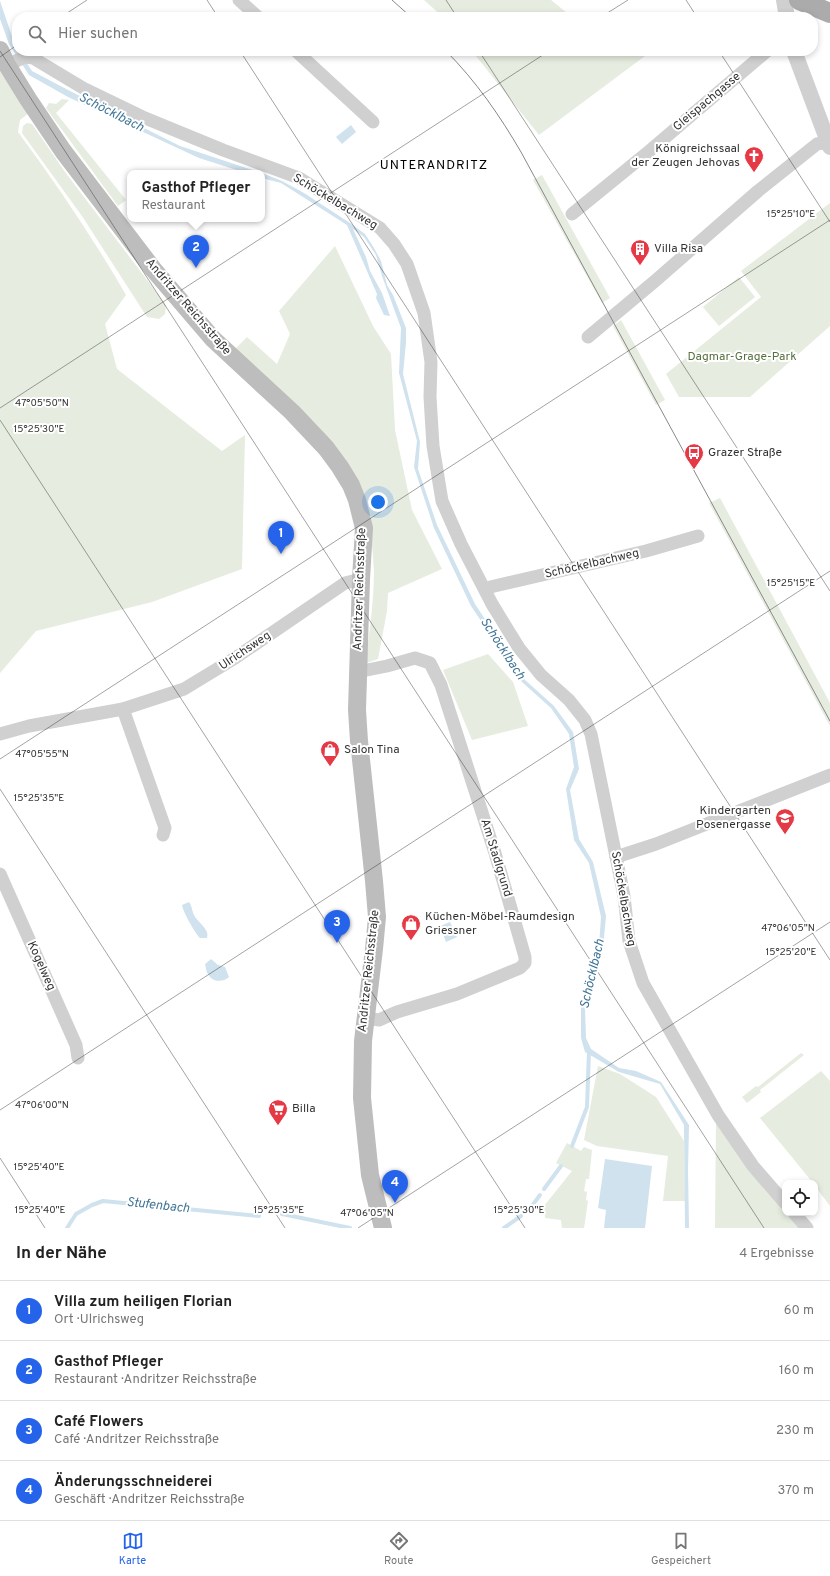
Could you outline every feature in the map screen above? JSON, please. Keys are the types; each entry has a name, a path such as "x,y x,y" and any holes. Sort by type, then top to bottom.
{"main road":[{"path":"799,0 823,14"},
{"name":"Andritzer Reichsstraße","path":"12,58 63,151 153,268 213,339 292,412 326,448 340,467 353,490 364,528 360,579 356,710 376,908 374,949 361,1062 362,1098 370,1175 384,1228"}],"street":[{"path":"239,0 252,12"},
{"path":"784,0 786,12"},
{"path":"301,56 373,122"},
{"name":"Gleispachgasse","path":"572,214 647,153 761,56"},
{"path":"588,337 758,191 817,144 829,144 796,56"},
{"name":"Schöckelbachweg","path":"12,58 36,59 83,88 145,118 223,150 299,178 380,228 394,244 407,264 424,313 431,362 430,397 433,446 442,501 461,544 486,588 492,604 519,648 540,675 569,700 585,720 591,734 624,896 629,941 643,983 718,1115 753,1166 782,1200"},
{"name":"Schöckelbachweg","path":"486,588 646,551 698,536"},
{"name":"Ulrichsweg","path":"0,734 29,726 123,709 184,689 235,658 345,583 360,579"},
{"name":"Am Stadlgrund","path":"357,672 387,666 414,658 430,662 441,685 495,853 525,957 525,963 520,968 457,994 397,1012 378,1020 365,1018"},
{"path":"123,709 165,828 163,835"},
{"path":"616,857 662,842 830,775"},
{"name":"Kogelweg","path":"0,874 76,1045 78,1058"},
{"path":"797,1216 807,1228"}],"green space":[{"path":"424,0 551,0 566,12 437,12"},
{"path":"476,56 645,56 539,135"},
{"path":"0,71 34,109 20,120 18,132 74,212 126,295 105,324 117,369 222,451 245,435 242,569 152,602 36,631 0,673"},
{"path":"62,99 69,100 56,113 126,200 118,206 46,108 49,103 56,104"},
{"path":"27,123 32,124 65,172 166,305 165,314 159,319 147,317 82,216 22,133 23,126"},
{"path":"542,175 610,298 602,303 533,180"},
{"name":"Dagmar-Grage-Park","path":"830,203 830,326 750,397 679,397 666,374 761,297 741,271"},
{"path":"335,246 373,326 391,354 395,430 412,510 442,569 388,593 387,611 378,659 366,663 374,583 372,547 367,507 233,351 247,337 277,364 290,334 279,311"},
{"path":"739,277 755,297 719,326 703,307"},
{"path":"621,320 665,400 656,405 613,326"},
{"path":"720,498 830,703 830,726 709,503"},
{"path":"488,654 513,682 528,726 472,740 443,670"},
{"path":"801,1053 804,1055 760,1090 761,1092 747,1103 742,1097 756,1086 758,1087"},
{"path":"598,1066 620,1074 656,1097 684,1141 685,1201 663,1201 668,1156 597,1146 584,1140"},
{"path":"821,1071 830,1081 830,1206 818,1190 818,1180 811,1180 760,1118"},
{"path":"716,1119 763,1186 782,1208 782,1216 789,1216 799,1228 715,1228"},
{"path":"567,1143 581,1151 584,1147 592,1150 589,1179 586,1179 584,1191 587,1192 586,1200 588,1201 584,1228 562,1228 561,1220 545,1218 544,1206 572,1171 556,1163"}],"water":[{"name":"Schöcklbach","path":"0,1 12,36 12,49 9,44 0,19"},
{"name":"Schöcklbach","path":"17,56 22,56 32,71 180,146 252,170 237,170 199,158 68,97 29,75"},
{"path":"351,125 356,132 342,144 336,137"},
{"name":"Schöcklbach","path":"265,174 282,181 304,193 365,234 381,261 387,285 393,295 406,328 403,374 420,442 418,469 437,525 475,604 525,680 554,706 573,732 579,769 570,790 579,839 593,862 606,916 603,948 585,1006 586,1038 591,1049 619,1068 636,1071 661,1082 689,1125 689,1228 685,1228 684,1125 660,1084 619,1072 585,1052 581,1038 581,1006 599,946 601,917 589,863 574,840 566,789 574,767 569,734 551,708 522,682 471,606 434,528 414,467 417,441 399,373 401,328 376,255 364,237 353,229 366,257 370,271 382,293 390,316 384,315 376,298 377,294 347,225 281,183 265,179"},
{"path":"189,902 194,915 207,932 207,938 200,938 187,917 182,905"},
{"path":"450,922 457,937 446,942 440,926"},
{"path":"211,959 218,965 225,967 229,977 217,981 210,977 205,964"},
{"path":"605,1159 652,1166 645,1228 604,1228 606,1210 598,1208"}],"waterway":[{"name":"Stufenbach","path":"572,1146 587,1107 589,1051"},
{"name":"Stufenbach","path":"544,1189 561,1166"},
{"name":"Stufenbach","path":"529,1210 540,1195"},
{"name":"Stufenbach","path":"67,1228 76,1214 103,1201 259,1216"},
{"name":"Stufenbach","path":"282,1214 350,1228"},
{"name":"Stufenbach","path":"504,1228 521,1216"}],"tram line":[{"path":"392,0 405,12"},
{"path":"451,56 487,99 521,152 830,721"}],"place":[{"name":"Königreichssaal der Zeugen Jehovas","path":"754,173"},
{"name":"Villa Risa","path":"640,266"},
{"name":"Gasthof Pfleger","path":"196,268"},
{"name":"Grazer Straße","path":"694,470"},
{"name":"Villa zum heiligen Florian","path":"281,554"},
{"name":"Salon Tina","path":"330,767"},
{"name":"Kindergarten Posenergasse","path":"785,835"},
{"name":"Küchen-Möbel-Raumdesign Griessner","path":"411,941"},
{"name":"Café Flowers","path":"337,943"},
{"name":"Billa","path":"278,1126"},
{"name":"Änderungsschneiderei","path":"395,1203"}],"district":[{"name":"UNTERANDRITZ","path":"434,166"}]}
